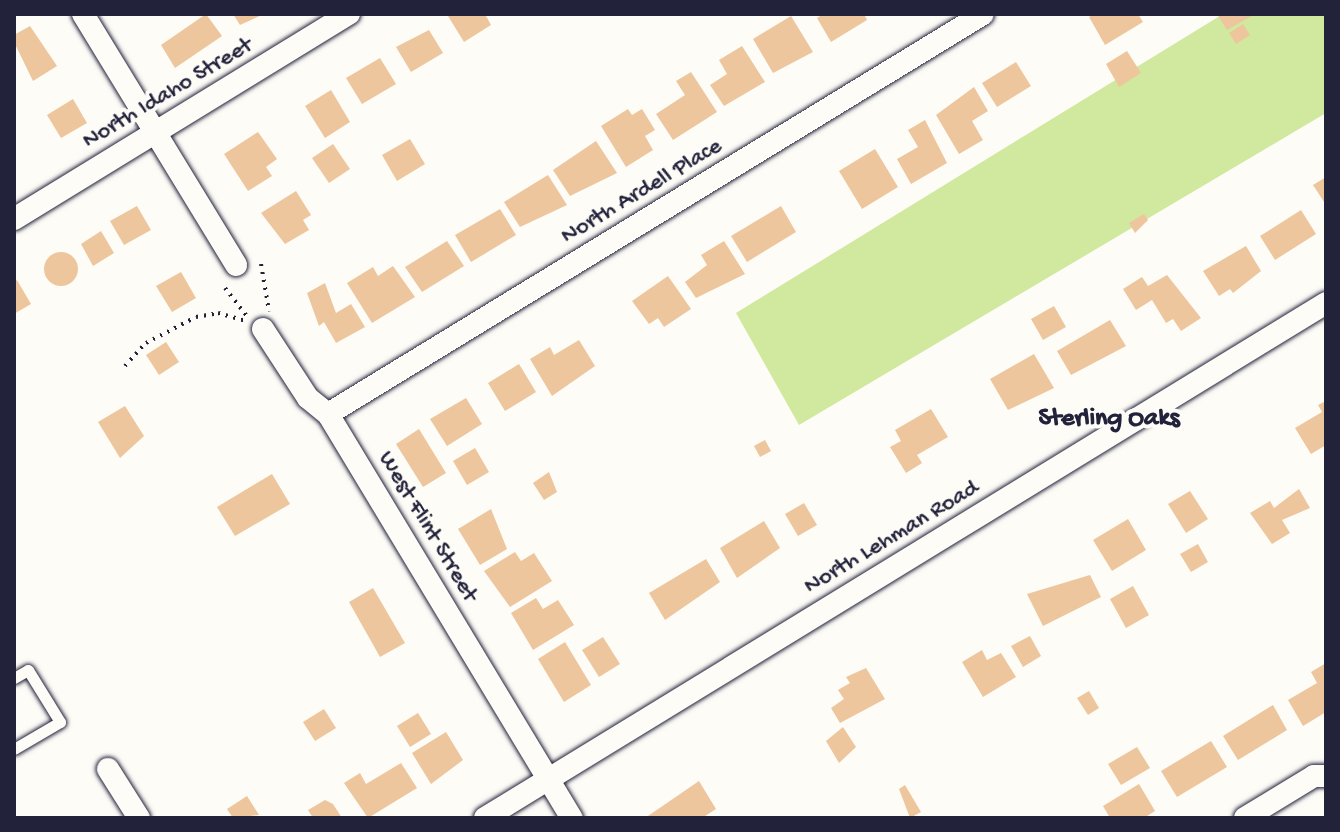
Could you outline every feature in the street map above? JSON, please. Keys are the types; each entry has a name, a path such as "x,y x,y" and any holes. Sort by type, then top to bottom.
{"street":[{"path":"83,14 236,265"},
{"name":"North Idaho Street","path":"14,219 349,14"},
{"name":"North Ardell Place","path":"328,414 983,14"},
{"name":"North Lehman Road","path":"485,818 1326,303"},
{"name":"West Flint Street","path":"263,329 308,398 328,414 572,818"},
{"path":"108,769 139,818"},
{"path":"1245,818 1314,776 1326,776"}],"lane":[{"path":"14,678 28,670 60,722 14,749"}],"path":[{"path":"125,366 146,343 196,317 218,313 263,329 272,303 261,264"},
{"path":"225,288 244,314"}],"green space":[{"path":"1223,14 1326,14 1326,113 799,425 736,313"}],"building":[{"path":"206,14 222,36 175,68 161,45"},
{"path":"233,14 264,14 240,25"},
{"path":"485,14 491,25 464,42 448,16"},
{"path":"823,14 864,14 867,20 831,42 817,18"},
{"path":"1094,14 1138,14 1143,22 1105,45 1089,17"},
{"path":"1217,14 1255,14 1227,30"},
{"path":"791,16 813,52 773,73 753,39"},
{"path":"1243,24 1250,35 1236,44 1229,33"},
{"path":"30,26 57,66 33,81 14,42 14,35"},
{"path":"429,30 443,53 411,72 396,47"},
{"path":"742,46 765,82 724,106 710,85 727,74 719,60"},
{"path":"1127,51 1141,73 1119,87 1106,64"},
{"path":"380,58 396,84 362,104 346,78"},
{"path":"1016,62 1031,86 997,107 982,83"},
{"path":"691,72 717,112 673,140 656,114 685,95 676,81"},
{"path":"974,87 988,111 972,121 983,140 959,154 936,115"},
{"path":"331,90 350,122 325,138 305,106"},
{"path":"73,99 87,123 61,138 47,115"},
{"path":"628,109 632,115 642,109 655,130 645,136 653,150 626,167 601,126"},
{"path":"925,120 947,163 911,184 897,159 918,147 908,130"},
{"path":"258,132 277,159 266,167 272,176 248,191 224,154"},
{"path":"410,139 425,164 397,181 382,155"},
{"path":"596,141 617,173 570,196 553,170"},
{"path":"333,144 350,169 329,183 312,158"},
{"path":"875,149 898,187 862,209 839,171"},
{"path":"548,175 567,205 520,227 504,202"},
{"path":"1326,177 1326,205 1313,185"},
{"path":"296,191 311,215 303,220 309,230 285,244 261,213"},
{"path":"137,206 151,230 124,245 110,221"},
{"path":"781,206 796,232 747,262 731,236"},
{"path":"500,209 516,235 471,262 455,235"},
{"path":"1301,210 1316,234 1275,260 1260,236"},
{"path":"1144,214 1148,220 1135,233 1129,223"},
{"path":"101,231 114,253 93,266 81,244"},
{"path":"447,241 464,266 422,292 405,267"},
{"path":"724,241 745,274 696,298 685,282 707,265 701,255"},
{"path":"1246,246 1261,271 1233,293 1230,289 1219,296 1203,271"},
{"path":"61,252 73,257 78,269 73,281 61,286 49,281 44,269 49,257"},
{"path":"393,266 415,297 372,323 347,283 373,267 378,276"},
{"path":"181,272 196,298 172,312 156,286"},
{"path":"1167,275 1201,318 1181,331 1173,319 1166,323 1152,300 1136,310 1123,289 1142,277 1148,286"},
{"path":"668,276 691,309 664,327 658,318 649,324 632,301"},
{"path":"17,280 31,304 14,314 14,282"},
{"path":"325,283 336,313 351,304 365,327 336,343 324,322 319,326 307,293"},
{"path":"1054,306 1066,327 1043,340 1031,319"},
{"path":"1110,320 1126,346 1071,375 1057,351"},
{"path":"579,340 595,366 552,396 530,359 550,347 554,355"},
{"path":"166,342 179,362 159,375 146,355"},
{"path":"1034,354 1054,388 1008,410 990,379"},
{"path":"519,364 536,392 505,411 488,383"},
{"path":"466,398 482,424 447,446 430,419"},
{"path":"1326,401 1326,445 1311,454 1295,428 1322,412 1318,405"},
{"path":"125,406 144,436 120,458 98,422"},
{"path":"931,409 948,437 917,455 922,463 906,473 890,447 901,441 895,430"},
{"path":"419,429 446,473 423,487 396,444"},
{"path":"765,440 771,451 760,457 754,446"},
{"path":"475,448 489,472 467,485 453,461"},
{"path":"549,472 557,492 544,500 533,483"},
{"path":"272,474 290,504 235,536 217,507"},
{"path":"1299,489 1310,508 1282,520 1290,533 1272,544 1250,513 1270,501 1274,508"},
{"path":"1190,491 1208,519 1186,533 1168,504"},
{"path":"804,503 817,525 798,536 785,514"},
{"path":"491,509 507,549 480,565 458,529"},
{"path":"1128,519 1146,550 1112,571 1093,540"},
{"path":"764,521 780,548 737,578 720,548"},
{"path":"1198,544 1208,562 1191,572 1180,554"},
{"path":"515,552 521,561 534,553 552,581 510,607 484,571"},
{"path":"706,559 720,582 665,620 649,593"},
{"path":"1090,575 1101,597 1043,626 1027,594"},
{"path":"1133,586 1149,615 1126,628 1110,599"},
{"path":"373,588 405,643 380,657 349,602"},
{"path":"536,598 543,609 558,600 574,625 533,650 511,613"},
{"path":"1030,636 1041,656 1023,667 1011,646"},
{"path":"603,637 620,664 599,677 582,650"},
{"path":"565,642 591,685 564,702 538,659"},
{"path":"982,650 987,660 1001,653 1016,677 983,697 962,662"},
{"path":"1326,663 1326,712 1303,726 1288,700 1317,683 1311,672"},
{"path":"866,668 885,699 840,723 831,708 844,699 838,690 850,683 846,677"},
{"path":"1089,691 1099,708 1088,715 1077,698"},
{"path":"1273,705 1287,730 1238,760 1223,736"},
{"path":"324,709 336,728 315,741 303,722"},
{"path":"418,713 431,734 410,747 397,726"},
{"path":"843,727 856,747 839,763 826,741"},
{"path":"446,732 463,760 431,784 412,753"},
{"path":"1211,741 1227,767 1177,797 1161,771"},
{"path":"1137,747 1150,768 1121,785 1108,764"},
{"path":"401,763 417,788 368,818 344,783 360,773 366,784"},
{"path":"699,781 716,809 702,818 645,818"},
{"path":"1139,784 1155,811 1144,818 1110,818 1103,806"},
{"path":"905,785 921,812 910,818 899,789"},
{"path":"247,796 259,815 233,818 227,809"},
{"path":"325,800 333,804 342,818 313,818 308,810"}],"district":[{"name":"Sterling Oaks","path":"1109,420"}]}
